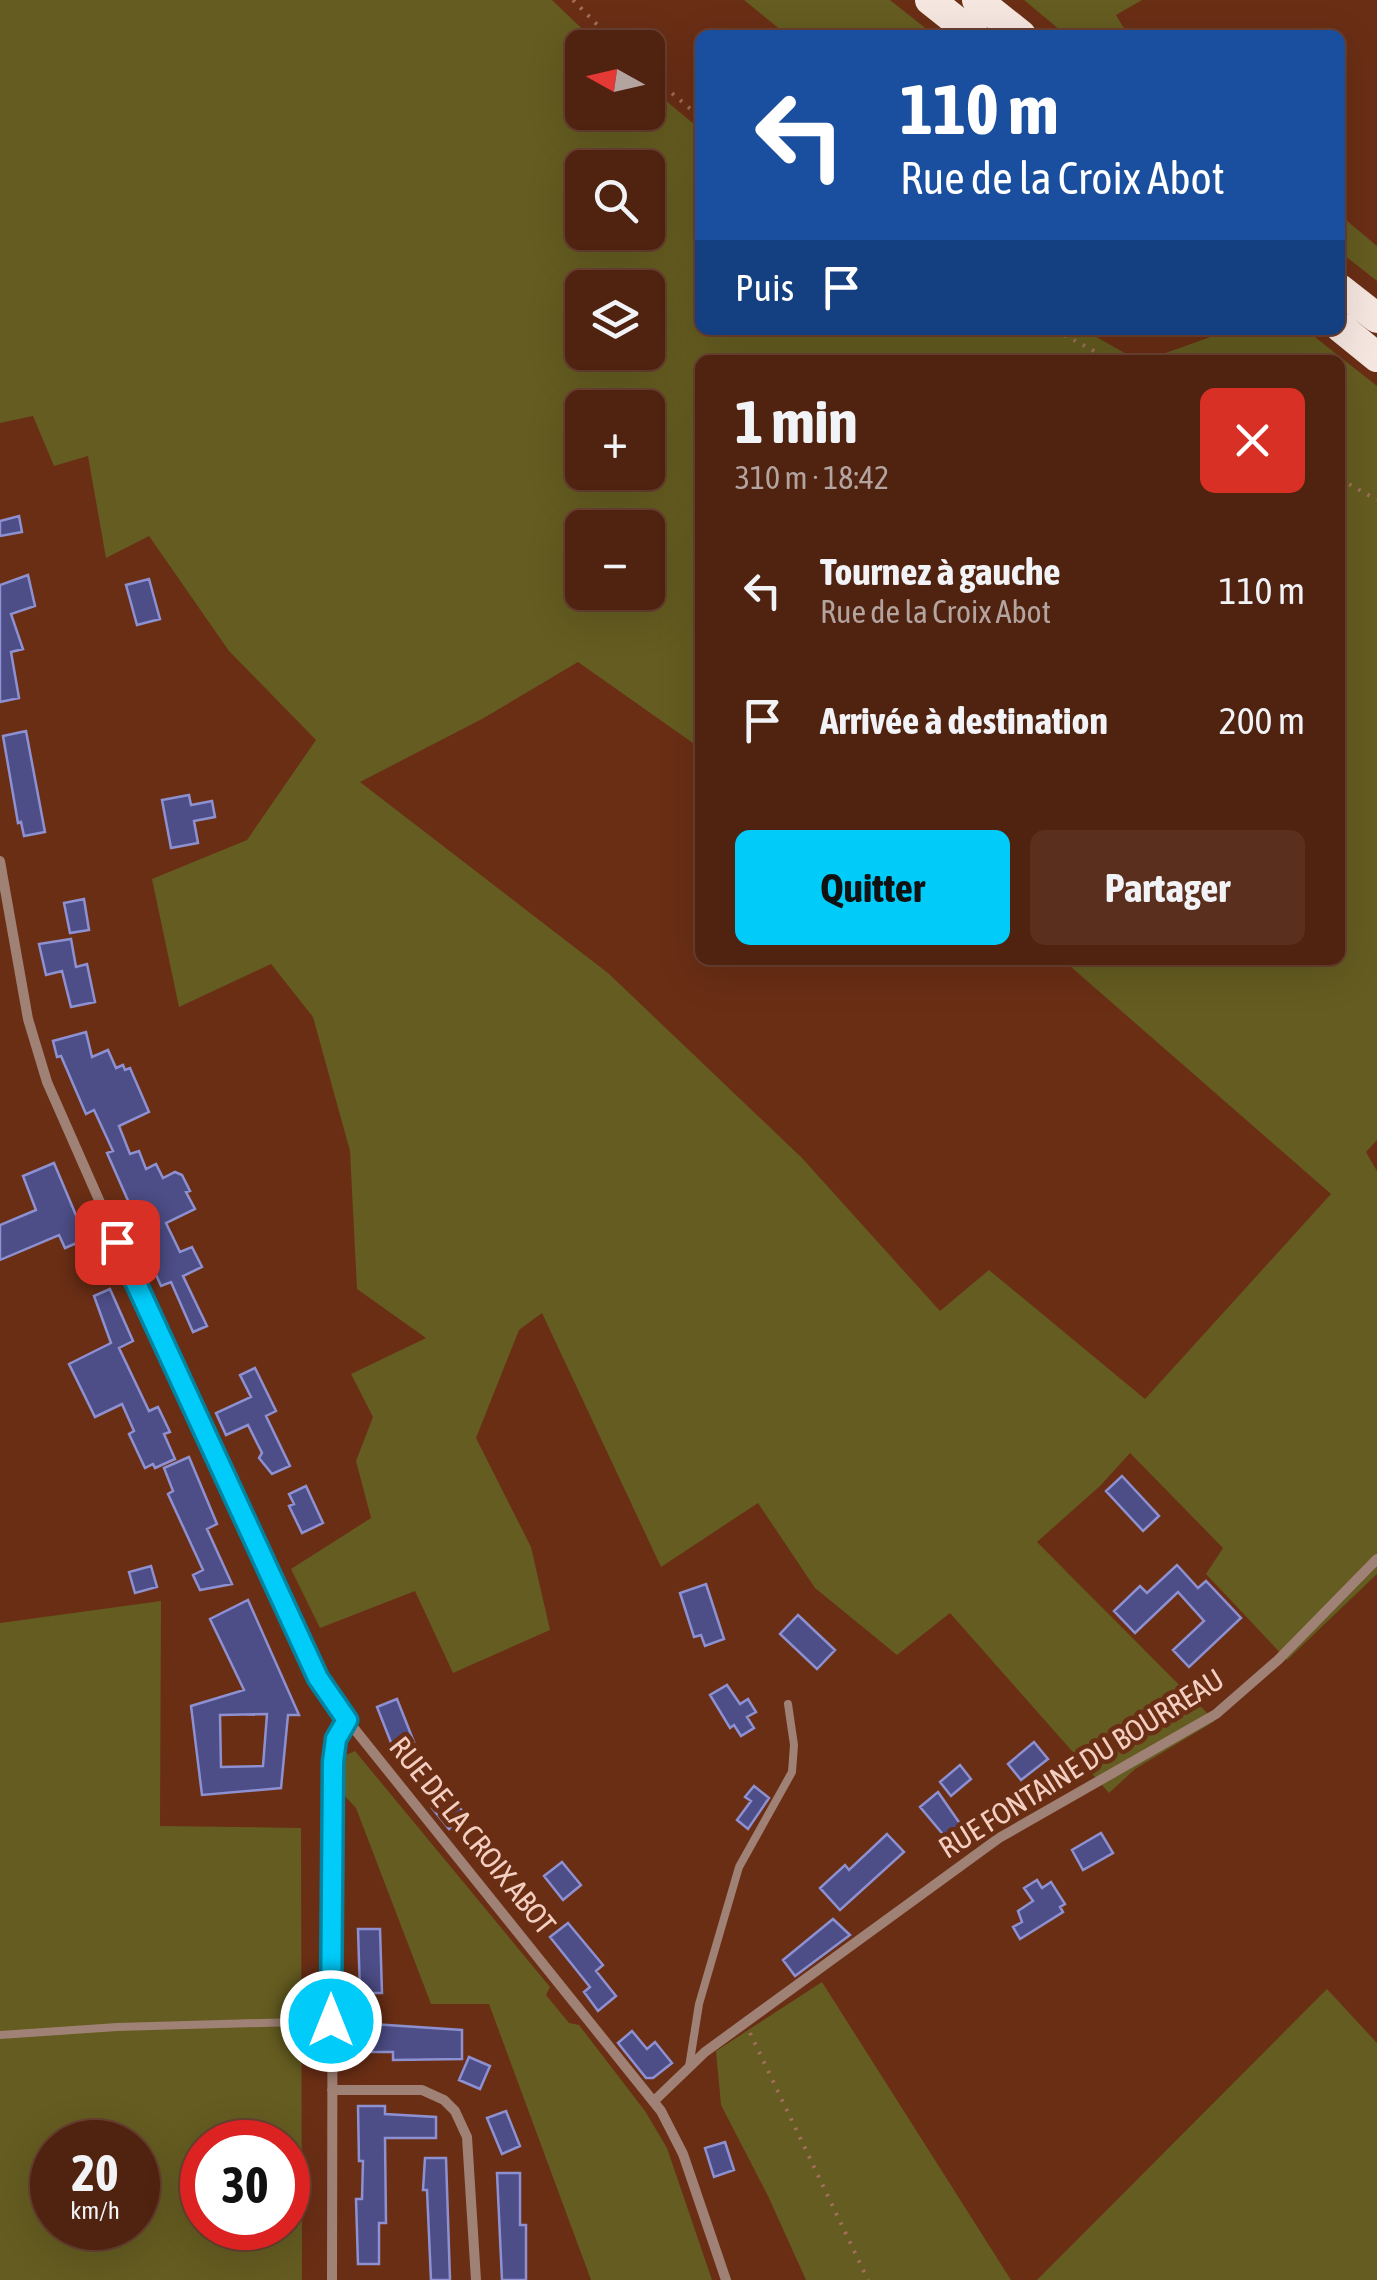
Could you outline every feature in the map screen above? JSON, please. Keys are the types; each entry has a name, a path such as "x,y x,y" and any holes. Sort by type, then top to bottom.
{"highway":[{"path":"930,0 968,30"},
{"path":"977,0 1016,30"},
{"path":"1345,293 1377,318"},
{"path":"1345,331 1377,357"}],"street":[{"name":"RUE DE LA CROIX ABOT","path":"0,861 32,1034 46,1082 308,1658 347,1720 654,2101 683,2154 726,2280"},
{"name":"RUE FONTAINE DU BOURREAU","path":"654,2101 689,2066 1008,1832 1216,1714 1278,1660 1377,1559"},
{"path":"332,2280 333,1762 336,1739 347,1720"},
{"path":"332,2090 422,2090 456,2110 467,2137 476,2280"}],"lane":[{"path":"689,2066 699,2004 738,1867 792,1772 794,1745 788,1704"},
{"path":"0,2035 117,2027 331,2021"}],"path":[{"path":"572,0 602,30"},
{"path":"665,87 695,113"},
{"path":"1064,335 1102,355"},
{"path":"1345,482 1377,500"},
{"path":"746,2024 868,2280"}],"shaded area":[{"path":"0,0 552,0 583,30 565,30 565,130 665,130 665,100 695,125 695,335 1093,335 1128,355 695,355 695,744 578,662 482,719 360,782 608,973 802,1158 940,1311 989,1270 1145,1399 1331,1194 1069,965 1345,965 1345,361 1377,386 1377,1140 1366,1152 1377,1171 1377,1574 1287,1660 1206,1574 1223,1548 1130,1453 1100,1486 1037,1542 1215,1721 1135,1769 1109,1793 950,1613 897,1655 815,1588 758,1503 661,1567 542,1313 519,1330 476,1438 531,1547 550,1630 453,1673 415,1591 320,1628 291,1569 371,1518 356,1461 373,1417 351,1374 426,1338 357,1289 350,1151 313,1017 271,964 179,1007 152,879 247,840 316,740 229,651 149,536 106,558 88,456 54,466 33,416 0,423"},
{"path":"744,0 890,0 928,30 781,30"},
{"path":"1024,0 1142,0 1116,15 1125,30 1060,30"},
{"path":"1345,219 1377,246 1377,281 1345,256"},
{"path":"1216,335 1312,335 1338,355 1160,355"},
{"path":"161,1601 160,1826 301,1828 302,2120 180,2120 180,2250 302,2250 302,2280 0,2280 0,1623"},
{"path":"355,1751 550,1987 546,1995 569,2023 579,2025 645,2111 667,2148 712,2280 591,2280 489,2004 431,2004 356,1808 340,1791 341,1757"},
{"path":"822,1982 1011,2280 806,2280 721,2105 716,2051"},
{"path":"1327,1989 1377,2043 1377,2280 1037,2280"}],"building":[{"path":"19,516 22,532 0,536 0,521"},
{"path":"28,575 35,606 11,614 23,649 11,652 19,698 0,702 0,585"},
{"path":"149,579 160,619 137,625 126,585"},
{"path":"26,731 45,832 24,836 21,822 18,823 3,736"},
{"path":"189,795 191,805 212,801 215,817 194,821 198,843 171,848 162,800"},
{"path":"84,899 89,930 70,933 64,903"},
{"path":"71,939 76,967 87,964 95,1002 71,1007 62,971 46,975 39,944"},
{"path":"86,1032 92,1057 108,1050 116,1068 130,1068 149,1112 119,1126 130,1154 139,1151 146,1169 156,1164 163,1178 175,1172 182,1175 190,1191 186,1192 195,1209 166,1223 180,1252 192,1247 202,1267 183,1276 207,1326 193,1332 171,1282 161,1286 152,1266 156,1264 107,1153 113,1151 94,1110 86,1114 61,1056 57,1057 53,1041"},
{"path":"54,1163 86,1239 65,1248 59,1235 0,1260 0,1225 36,1210 23,1176"},
{"path":"110,1289 133,1341 119,1348 149,1411 158,1407 170,1432 164,1434 175,1459 155,1468 153,1464 145,1468 129,1434 134,1431 122,1404 95,1417 69,1364 111,1343 94,1296"},
{"path":"255,1368 276,1411 266,1416 290,1466 272,1474 259,1458 262,1453 248,1425 226,1435 216,1413 251,1397 240,1375"},
{"path":"189,1457 217,1524 207,1529 232,1584 200,1590 193,1575 203,1570 168,1494 173,1491 164,1468"},
{"path":"1122,1476 1159,1516 1143,1531 1106,1491"},
{"path":"306,1486 323,1523 302,1533 289,1506 294,1504 289,1494"},
{"path":"1177,1565 1198,1588 1206,1581 1241,1618 1189,1667 1173,1650 1204,1621 1178,1592 1135,1633 1114,1611 1140,1586 1147,1593"},
{"path":"151,1566 157,1587 135,1593 129,1572"},
{"path":"706,1584 724,1639 705,1646 701,1635 694,1637 680,1593"},
{"path":"248,1600 299,1715 288,1715 281,1788 202,1795 191,1706 244,1690 210,1619","holes":["267,1714 263,1766 221,1767 220,1715"]},
{"path":"798,1615 835,1650 817,1669 780,1634"},
{"path":"727,1685 740,1704 748,1699 756,1712 747,1717 754,1728 741,1736 734,1725 730,1728 710,1695"},
{"path":"397,1699 414,1742 394,1750 377,1707"},
{"path":"1034,1742 1048,1759 1021,1780 1008,1764"},
{"path":"960,1765 971,1779 951,1796 940,1782"},
{"path":"754,1786 769,1798 748,1829 737,1820 751,1801 745,1797"},
{"path":"938,1792 963,1828 947,1839 920,1807"},
{"path":"448,1794 466,1815 449,1829 432,1808"},
{"path":"1101,1833 1113,1853 1083,1870 1072,1850"},
{"path":"887,1834 904,1852 840,1910 820,1888 845,1865 849,1870"},
{"path":"562,1862 581,1885 563,1900 544,1876"},
{"path":"1037,1880 1042,1888 1051,1882 1065,1904 1060,1907 1063,1912 1020,1939 1013,1927 1022,1922 1018,1911 1033,1901 1024,1888"},
{"path":"833,1919 850,1935 795,1976 783,1960"},
{"path":"568,1923 603,1965 596,1971 616,1996 598,2011 584,1992 590,1987 550,1937"},
{"path":"358,1929 380,1929 382,1993 360,1993"},
{"path":"357,2023 462,2030 462,2059 393,2060 393,2052 357,2052"},
{"path":"632,2031 647,2049 655,2042 672,2063 653,2078 646,2078 618,2043"},
{"path":"469,2057 490,2066 480,2089 459,2080"},
{"path":"358,2106 385,2106 385,2114 436,2117 436,2138 385,2138 386,2223 379,2223 379,2264 358,2264 356,2199 362,2199 363,2161 359,2161"},
{"path":"506,2111 520,2146 502,2154 487,2118"},
{"path":"725,2142 734,2170 714,2177 705,2148"},
{"path":"425,2158 446,2158 450,2280 431,2280 427,2190 423,2190"},
{"path":"497,2173 520,2173 520,2225 526,2225 526,2280 502,2280"}],"route":[{"path":"117,1242 318,1678 347,1720 336,1739 333,1762 331,2021"}]}
